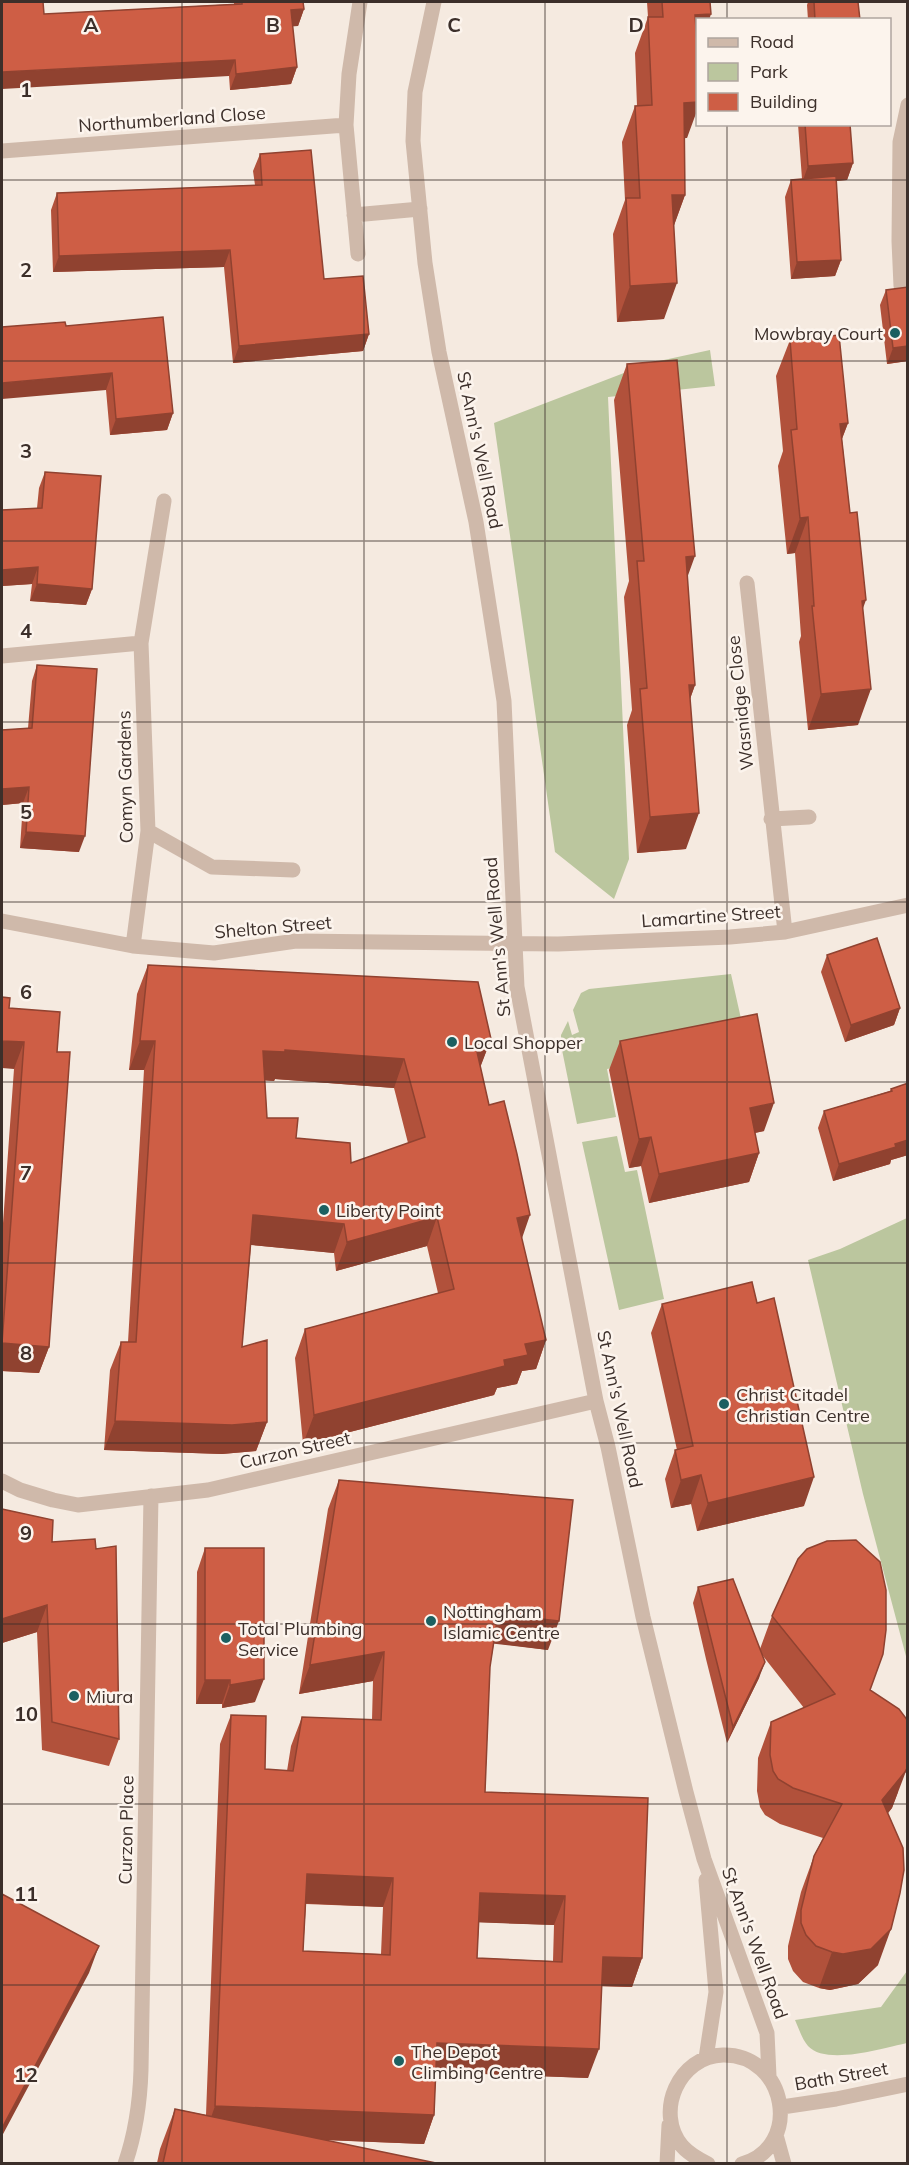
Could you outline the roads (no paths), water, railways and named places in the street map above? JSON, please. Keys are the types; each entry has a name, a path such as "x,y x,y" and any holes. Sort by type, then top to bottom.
{"street":[{"path":"358,254 346,125 349,74 360,2"},
{"name":"St Ann's Well Road","path":"434,2 415,92 413,141 425,263 439,352 476,522 504,701 517,987 596,1401 643,1617 704,1859 767,2033 769,2076"},
{"path":"901,286 903,241 900,142 908,105"},
{"name":"Northumberland Close","path":"2,151 346,125"},
{"path":"354,215 420,209"},
{"name":"Comyn Gardens","path":"133,945 148,831 141,643 164,501"},
{"name":"Wasnidge Close","path":"747,583 785,932"},
{"path":"2,656 141,643"},
{"path":"771,819 809,817"},
{"path":"148,831 212,867 293,870"},
{"name":"Lamartine Street","path":"514,943 558,944 730,937 785,932 908,905"},
{"name":"Shelton Street","path":"2,921 133,945 214,953 296,942 514,943"},
{"name":"Curzon Street","path":"2,1481 20,1490 78,1505 208,1490 596,1401"},
{"name":"Curzon Place","path":"125,2163 132,2144 139,2108 141,2070 151,1496"},
{"name":"St Ann's Well Road","path":"704,1859 716,1992 706,2058"},
{"path":"667,2163 671,2096 679,2080 691,2067 706,2058 723,2055 740,2057 756,2064 769,2076 776,2088 782,2107 776,2135 765,2151 750,2162 742,2163"},
{"name":"Bath Street","path":"782,2107 836,2099 908,2084"},
{"path":"669,2113 673,2131 681,2146 695,2158 708,2163"},
{"path":"776,2135 784,2163"}],"place":[{"name":"Mowbray Court","path":"895,333"},
{"name":"Local Shopper","path":"452,1042"},
{"name":"Liberty Point","path":"324,1210"},
{"name":"Christ Citadel Christian Centre","path":"724,1404"},
{"name":"Nottingham Islamic Centre","path":"431,1621"},
{"name":"Total Plumbing Service","path":"226,1638"},
{"name":"Miura","path":"74,1696"},
{"name":"The Depot Climbing Centre","path":"399,2061"}]}
